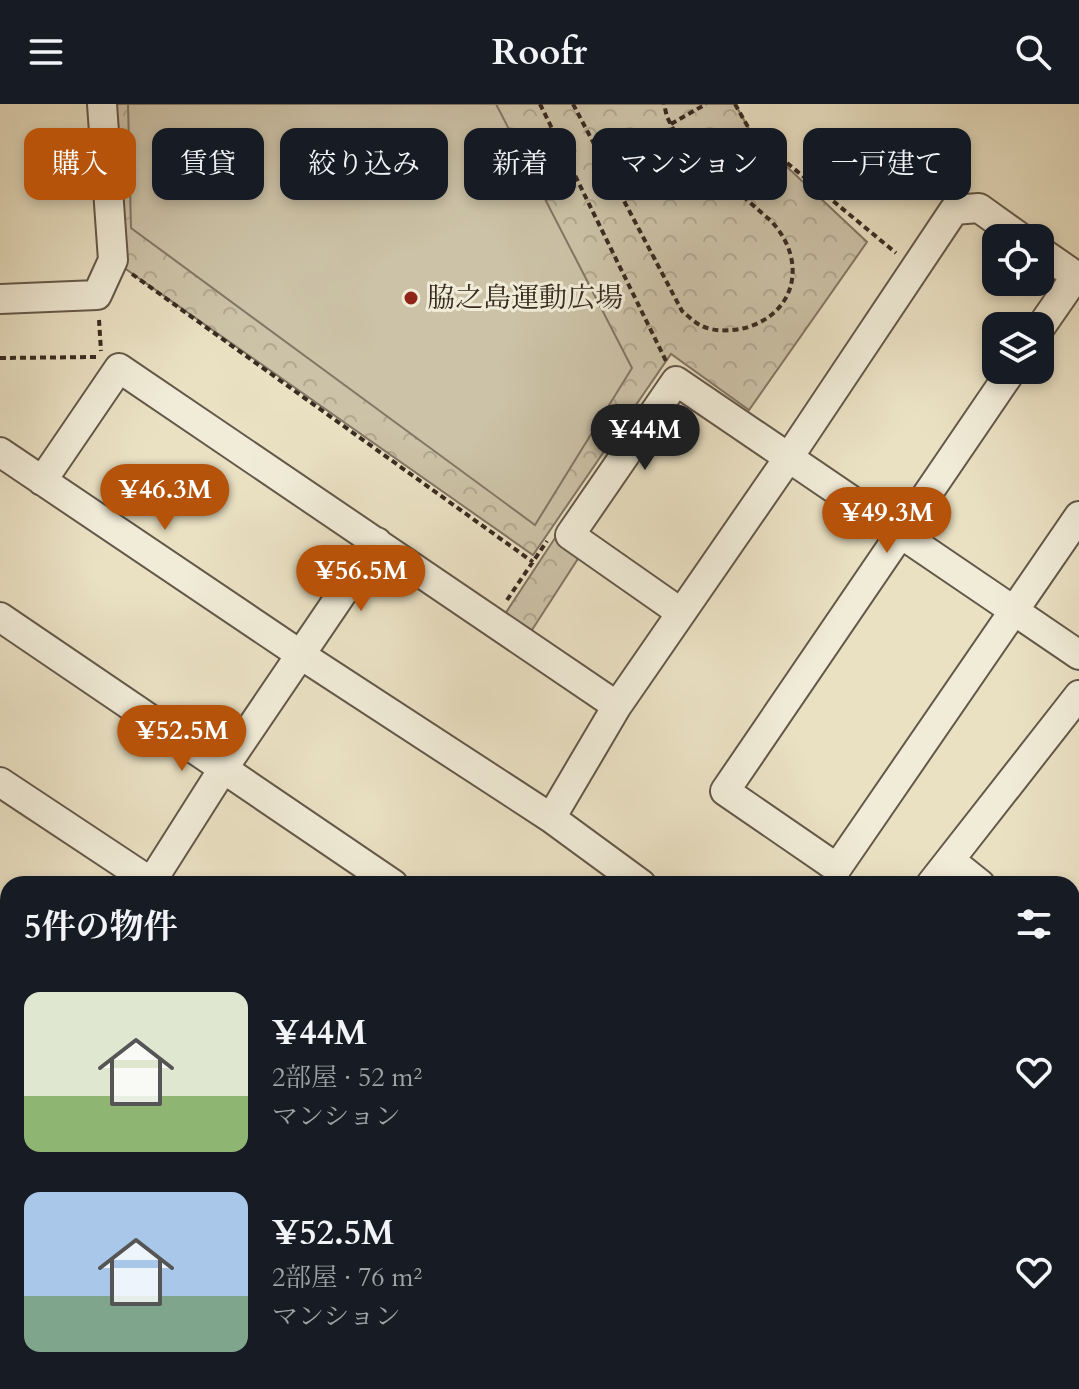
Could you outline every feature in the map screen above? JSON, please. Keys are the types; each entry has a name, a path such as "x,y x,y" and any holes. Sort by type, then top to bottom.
{"street":[{"path":"0,299 97,295 113,260 102,104"},
{"path":"551,818 617,706 954,210 979,208 1001,224"},
{"path":"1052,312 1077,277 1054,261"},
{"path":"42,481 119,368 617,706"},
{"path":"680,612 570,535 676,381 1079,655"},
{"path":"1002,384 725,791 837,868 1079,516"},
{"path":"0,452 301,655 551,818 630,876"},
{"path":"156,876 223,769 377,542"},
{"path":"0,617 381,876"},
{"path":"937,876 1079,695"},
{"path":"0,782 141,876"},
{"path":"950,860 970,876"}],"path":[{"path":"540,104 676,381"},
{"path":"573,104 682,311 703,327 731,331 755,325 777,312 791,291 794,274 789,250 781,232 679,140 664,104"},
{"path":"671,124 706,104"},
{"path":"735,104 752,134 914,268"},
{"path":"113,260 533,562"},
{"path":"0,358 102,357 97,295"},
{"path":"492,622 558,526 570,535"}],"green space":[{"path":"108,104 735,104 749,128 592,128 592,200 787,200 787,167 803,182 803,200 822,200 867,242 749,410 671,354 533,555 113,260 111,200 136,200 136,128 109,128"},
{"name":"脇之島運動広場","path":"128,104 496,104 508,128 464,128 464,200 545,200 632,368 535,525 131,228 130,200 136,200 136,128 129,128"},
{"path":"555,538 581,554 532,630 505,614"}],"place":[{"name":"脇之島運動広場","path":"411,298"}]}
